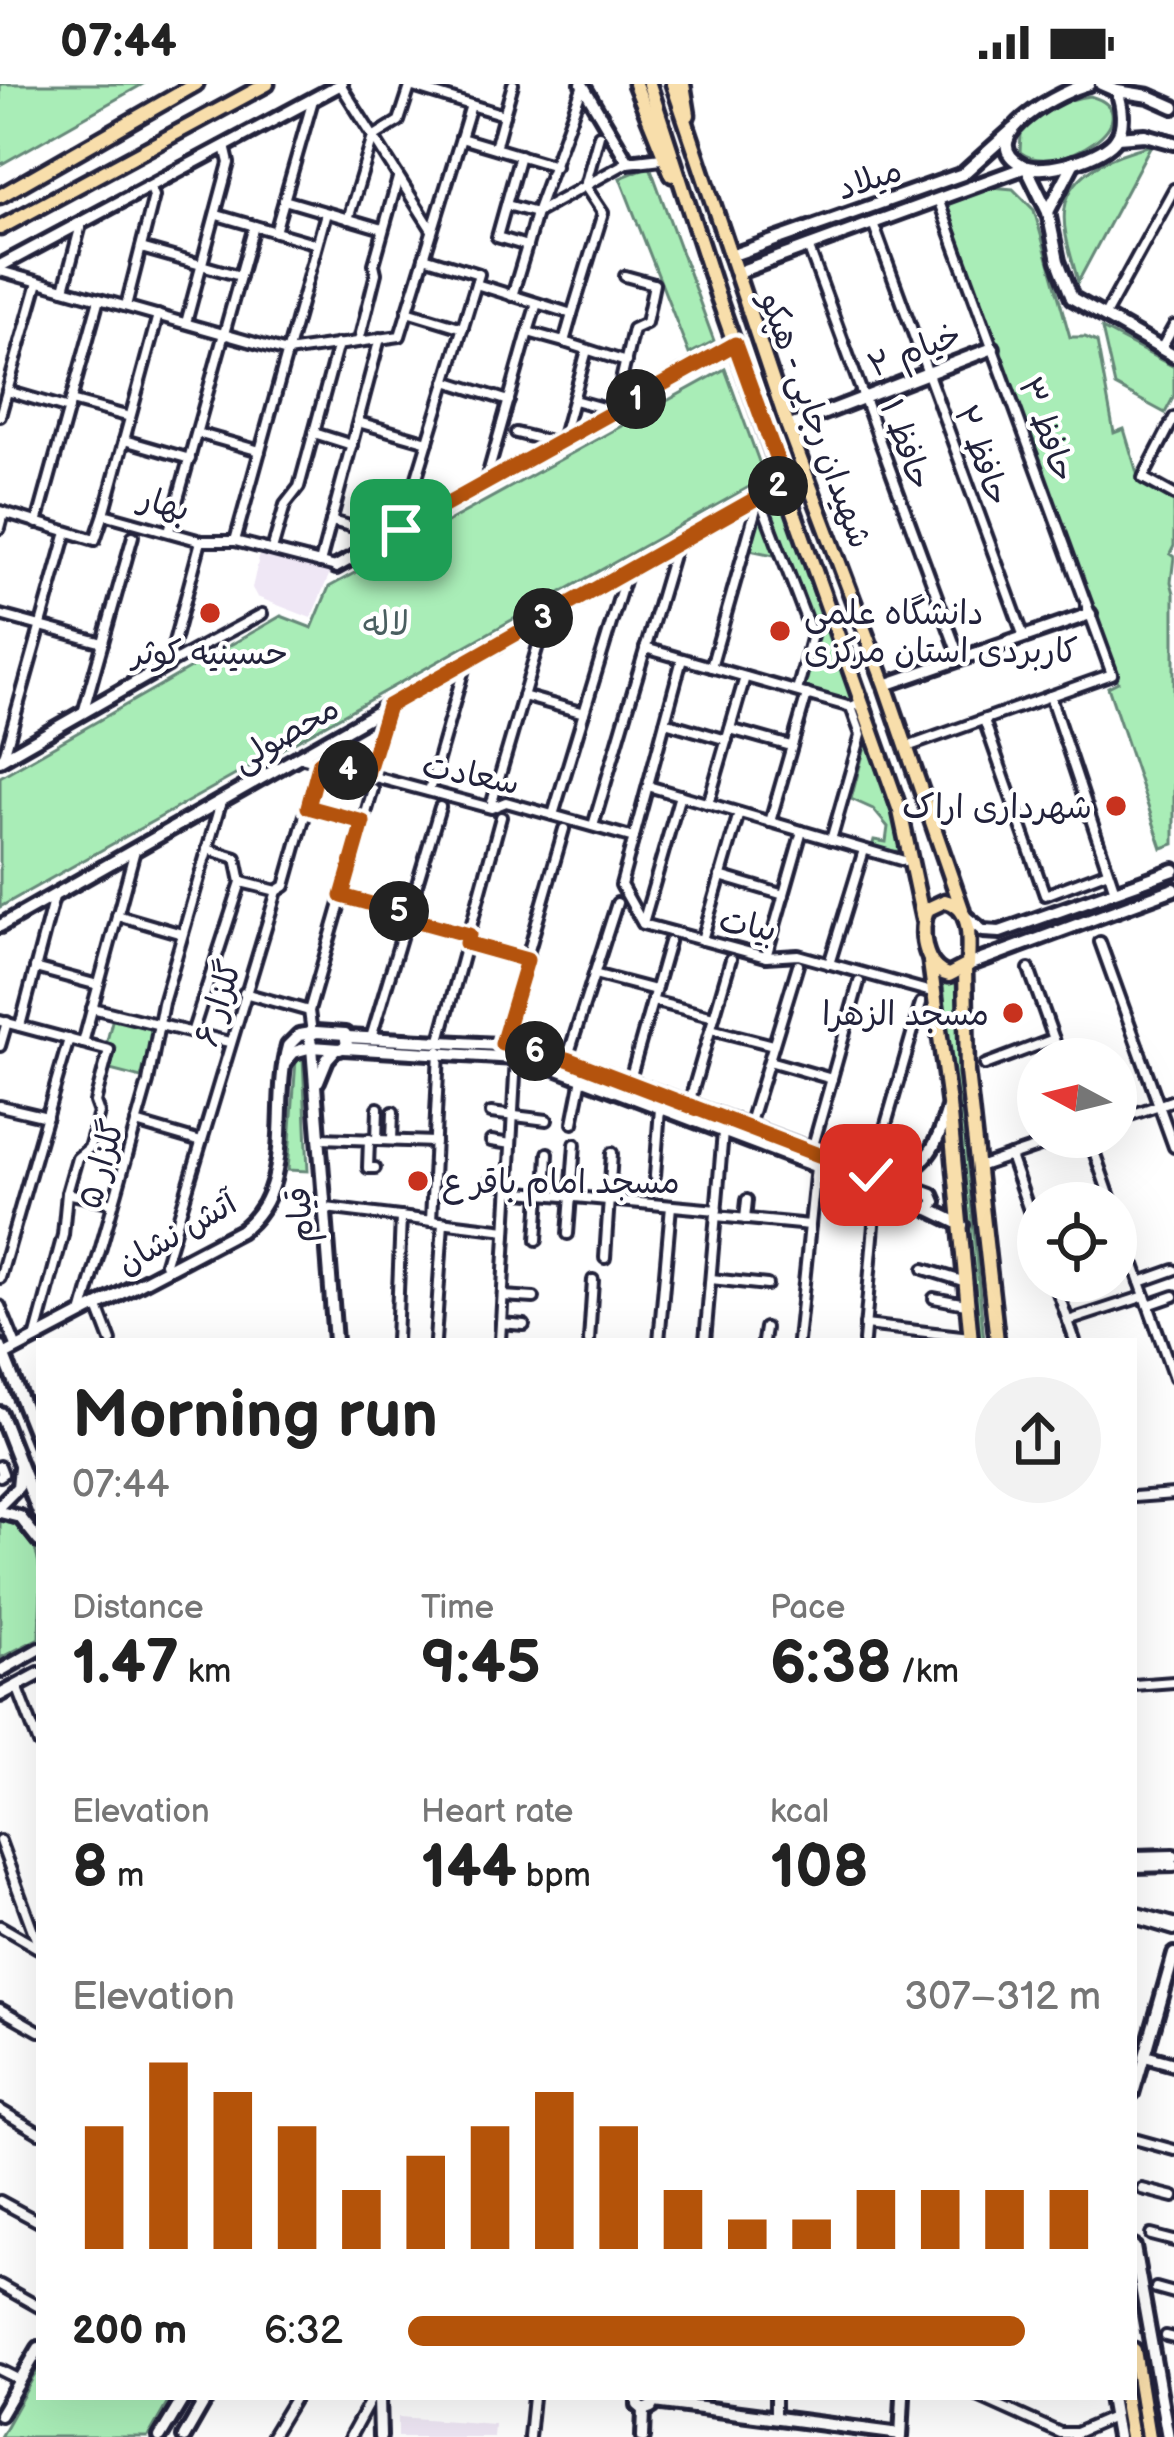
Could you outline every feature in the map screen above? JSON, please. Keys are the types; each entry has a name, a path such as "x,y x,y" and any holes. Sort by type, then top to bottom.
{"main road":[{"path":"0,192 196,84"},
{"path":"245,99 267,84"},
{"path":"0,228 276,84"},
{"path":"635,84 662,158 682,191"},
{"name":"شهیدان رجایی - هپکو","path":"649,84 858,704 900,811 935,994 971,1338"},
{"name":"شهیدان رجایی - هپکو","path":"673,84 788,427 964,913 967,1072 997,1338"},
{"path":"683,84 692,146"},
{"path":"923,919 939,903 952,902 964,913"},
{"path":"930,962 942,974 954,975 967,966"},
{"path":"1137,2369 1148,2437"},
{"path":"1125,2400 1131,2437"}],"street":[{"path":"0,268 340,84 432,231"},
{"path":"446,97 449,84"},
{"path":"495,148 513,84"},
{"path":"1071,87 1089,84"},
{"path":"348,219 373,137 400,121 410,85 504,115"},
{"path":"582,85 628,162"},
{"path":"512,296 582,85"},
{"path":"1112,86 1174,107"},
{"path":"1048,212 1074,162 1100,152 1117,137 1122,116 1112,86"},
{"name":"میلاد","path":"730,256 963,174 1043,104 1071,87"},
{"path":"275,232 314,98"},
{"path":"0,268 287,352 400,336 471,105"},
{"path":"1013,129 1010,150 1026,167 1048,212 1067,289 1081,306 1174,356"},
{"path":"585,186 599,135"},
{"path":"1117,137 1144,135 1174,142"},
{"path":"461,137 555,166"},
{"path":"186,323 229,163 224,145"},
{"path":"520,155 497,237 526,246"},
{"path":"507,205 536,213 628,162 662,158"},
{"name":"میلاد","path":"736,273 1026,167 1074,162"},
{"path":"359,341 398,177"},
{"path":"126,306 154,196 150,185"},
{"path":"564,343 604,213 585,186"},
{"path":"1103,318 1174,189"},
{"name":"حافظ ۳","path":"938,199 1112,674 1050,696"},
{"path":"284,200 383,230"},
{"path":"235,541 326,213"},
{"path":"217,215 317,244"},
{"path":"64,289 82,221"},
{"name":"حافظ ۲","path":"873,223 1024,637"},
{"path":"169,531 254,226"},
{"name":"حافظ ۱","path":"808,247 960,659"},
{"path":"141,248 240,276"},
{"path":"424,257 512,296 572,314"},
{"path":"614,411 633,328 646,323 654,284 625,276"},
{"path":"396,533 477,279"},
{"path":"0,416 38,282"},
{"path":"37,523 99,299"},
{"path":"485,484 536,303"},
{"path":"407,311 463,328"},
{"path":"104,514 158,316"},
{"path":"1161,349 1174,326"},
{"path":"528,332 626,362"},
{"path":"320,563 380,338"},
{"path":"272,550 285,506 299,487 338,344"},
{"path":"336,567 735,344"},
{"name":"خیام ۲","path":"788,427 993,348"},
{"path":"560,442 587,350"},
{"path":"446,381 508,401"},
{"path":"7,391 130,418"},
{"path":"574,400 614,411"},
{"path":"1174,418 1142,478 1174,495"},
{"path":"358,422 428,442"},
{"path":"197,433 260,451"},
{"path":"314,433 352,445"},
{"path":"516,433 560,442"},
{"path":"124,440 190,459"},
{"name":"محصولی","path":"0,926 785,482"},
{"path":"711,667 759,496"},
{"path":"759,496 812,635 791,746 770,822"},
{"path":"0,528 2,512 67,532 2,759"},
{"name":"بهار","path":"67,532 95,540 104,514 201,541 235,541 336,567"},
{"path":"331,521 396,533"},
{"path":"83,712 133,536"},
{"path":"168,664 201,541"},
{"path":"593,826 676,544"},
{"path":"553,815 626,572"},
{"path":"2,759 262,614"},
{"path":"885,685 1090,614"},
{"path":"0,615 103,643"},
{"path":"491,808 546,617"},
{"path":"645,648 802,693 858,704 862,735 831,840"},
{"path":"643,924 621,885 682,659"},
{"path":"429,791 466,662"},
{"path":"708,804 745,676"},
{"path":"523,696 584,713"},
{"path":"907,747 1050,696 1115,891"},
{"path":"367,774 388,706"},
{"path":"984,720 1045,895 1108,872"},
{"path":"665,722 727,740"},
{"path":"730,728 791,746"},
{"name":"سعادت","path":"299,757 491,808 506,802 634,838"},
{"name":"گلزار ۶","path":"165,1262 244,993 277,891 285,886 320,762"},
{"path":"648,786 913,864"},
{"path":"312,1033 309,1011 373,789"},
{"path":"643,924 680,795"},
{"name":"گلزار ۵","path":"82,1315 221,801"},
{"path":"308,807 363,822"},
{"path":"371,1038 440,807"},
{"path":"702,940 739,813"},
{"path":"431,1221 439,1046 501,817"},
{"path":"502,1044 564,829"},
{"path":"766,957 802,831"},
{"path":"192,1033 242,882 236,858 207,849"},
{"path":"82,1043 135,850"},
{"path":"829,964 864,850"},
{"path":"964,913 990,933 1174,870"},
{"path":"720,876 784,895"},
{"path":"242,882 277,891"},
{"path":"967,966 1174,890"},
{"path":"20,1026 54,896"},
{"path":"342,896 527,960"},
{"path":"567,1059 616,903"},
{"path":"117,916 182,934"},
{"name":"بیات","path":"643,924 766,957 798,955 935,994"},
{"path":"1010,928 1007,940 1015,948"},
{"path":"1100,942 1174,1147"},
{"path":"629,1083 669,943"},
{"path":"688,1107 730,959"},
{"path":"748,1129 798,965"},
{"path":"35,968 98,985"},
{"path":"1029,969 1054,1038"},
{"path":"594,974 656,990"},
{"path":"811,1153 859,982"},
{"path":"244,993 309,1011"},
{"path":"652,1001 714,1017"},
{"path":"864,1338 877,1182 921,1003"},
{"path":"92,1008 230,1042"},
{"path":"0,1046 3,1022 109,1050 95,1102 99,1113 67,1193 63,1235 35,1339"},
{"path":"711,1029 773,1045"},
{"path":"284,1063 293,1038 312,1033 342,1045 371,1038 515,1058 582,1078 815,1167 932,1195 935,1202 929,1209 962,1225"},
{"name":"قیام","path":"312,1033 308,1040 317,1084 334,1338"},
{"path":"0,1278 69,1039"},
{"path":"284,1063 295,1052 312,1047 502,1044 567,1059 877,1182 906,1174 928,1156 939,1140 949,1104"},
{"path":"317,1084 322,1069 342,1045"},
{"path":"985,1065 1017,1053"},
{"path":"500,1338 515,1058"},
{"path":"769,1061 832,1079"},
{"name":"آتش نشان","path":"37,1338 240,1231 260,1215 277,1163 284,1063"},
{"path":"573,1123 582,1078"},
{"path":"1137,1113 1174,1100"},
{"path":"0,1106 46,1118"},
{"path":"375,1168 368,1168 378,1108"},
{"path":"655,1176 660,1108"},
{"path":"392,1140 393,1112"},
{"path":"491,1113 547,1120"},
{"path":"136,1123 201,1142"},
{"path":"705,1338 723,1132"},
{"path":"321,1138 435,1142"},
{"path":"490,1141 511,1144"},
{"path":"568,1234 575,1144"},
{"path":"537,1240 548,1153"},
{"path":"605,1258 612,1154"},
{"path":"978,1167 1017,1154"},
{"path":"1010,1156 1019,1182"},
{"path":"798,1338 815,1167"},
{"path":"489,1183 543,1194 810,1225"},
{"path":"67,1193 113,1203"},
{"path":"746,1219 747,1200"},
{"path":"659,1338 671,1206"},
{"path":"326,1208 506,1230"},
{"path":"396,1338 401,1217"},
{"path":"435,1338 443,1222"},
{"path":"924,1269 966,1282"},
{"path":"1140,1282 1174,1270"},
{"path":"1137,1274 1174,1378"},
{"path":"711,1279 767,1285"},
{"path":"589,1338 592,1280"},
{"path":"503,1296 534,1298"},
{"path":"1068,1321 1174,1296"},
{"path":"934,1298 968,1304"},
{"path":"1061,1302 1074,1338"},
{"path":"0,1306 17,1348"},
{"path":"98,1307 109,1338"},
{"path":"501,1323 524,1325"},
{"path":"865,1325 927,1337"},
{"path":"764,1338 765,1328"},
{"name":"آتش نشان","path":"2,1350 35,1339"},
{"path":"2,1350 36,1436"},
{"path":"0,1413 36,1506"},
{"path":"20,1463 18,1487 0,1509 20,1517 36,1537"},
{"path":"1137,1497 1174,1494"},
{"path":"0,1671 36,1651"},
{"path":"0,1695 36,1676"},
{"path":"1137,1685 1174,1682"},
{"path":"16,1686 36,1736"},
{"path":"0,1841 36,1940"},
{"path":"1137,1862 1174,1856"},
{"path":"1137,1862 1174,1865"},
{"path":"1137,1916 1174,1927"},
{"path":"0,1926 36,1946"},
{"path":"1137,2083 1174,1954"},
{"path":"0,2008 36,2029"},
{"path":"1144,2056 1174,2064"},
{"path":"0,2110 36,2131"},
{"path":"1137,2141 1174,2150"},
{"path":"1142,2188 1174,2197"},
{"path":"0,2201 36,2220"},
{"path":"1151,2234 1174,2241"},
{"path":"1137,2264 1168,2437"},
{"path":"0,2285 36,2305"},
{"path":"1156,2288 1174,2293"},
{"path":"0,2414 36,2353"},
{"path":"0,2370 20,2380"},
{"path":"160,2437 182,2400"},
{"path":"184,2437 205,2400"},
{"path":"271,2437 293,2400"},
{"path":"350,2437 374,2400"},
{"path":"376,2400 380,2437"},
{"path":"530,2437 533,2400"},
{"path":"775,2400 775,2418"},
{"path":"643,2437 646,2401 901,2435 904,2400"},
{"path":"987,2400 1060,2433 1076,2433 1113,2417"},
{"path":"1110,2400 1117,2437"},
{"path":"808,2437 810,2422"}],"shaded area":[{"path":"261,549 332,568 311,618 257,597 252,588"},
{"path":"398,2417 494,2424 493,2437 398,2437"}],"green space":[{"path":"0,84 143,84 0,165"},
{"path":"1090,96 1107,105 1112,117 1094,142 1056,158 1036,159 1020,152 1021,134 1036,120 1061,104"},
{"path":"1151,145 1078,282 1065,226 1069,194 1098,165"},
{"path":"647,167 714,341 689,354 620,178"},
{"path":"991,187 1013,189 1034,210 1070,337 1097,342 1114,433 1124,429 1140,483 1174,501 1170,554 1174,557 1174,844 1162,848 1108,687 1118,682 944,205"},
{"path":"1102,329 1174,367 1174,396 1165,413 1115,386"},
{"name":"لاله","path":"725,369 765,478 0,907 0,777 281,616 312,628 329,587"},
{"path":"779,494 854,698 845,701 804,689 817,633 788,558 750,550 765,499"},
{"path":"869,732 902,840 900,852 872,847 874,840 886,842 888,827 873,809 851,799"},
{"path":"960,983 959,1072 984,1338 977,1338 943,984"},
{"path":"113,1017 154,1028 141,1078 110,1070 116,1048 106,1045"},
{"path":"303,1058 308,1171 288,1170 296,1060"},
{"path":"0,1521 17,1526 36,1550 36,1640 0,1658"},
{"path":"36,2372 36,2400 169,2400 148,2437 0,2437"}],"place":[{"name":"حسینیه کوثر","path":"210,613"},
{"name":"دانشگاه علمی کاربردی استان مرکزی","path":"780,631"},
{"name":"شهرداری اراک","path":"1116,806"},
{"name":"مسجد الزهرا","path":"1013,1013"},
{"name":"مسجد امام باقر ع","path":"418,1181"}],"route":[{"path":"401,530 735,344 785,482 388,706 367,774 320,762 308,807 363,822 342,896 469,935 466,943 527,960 502,1044 567,1059 871,1175"}]}
